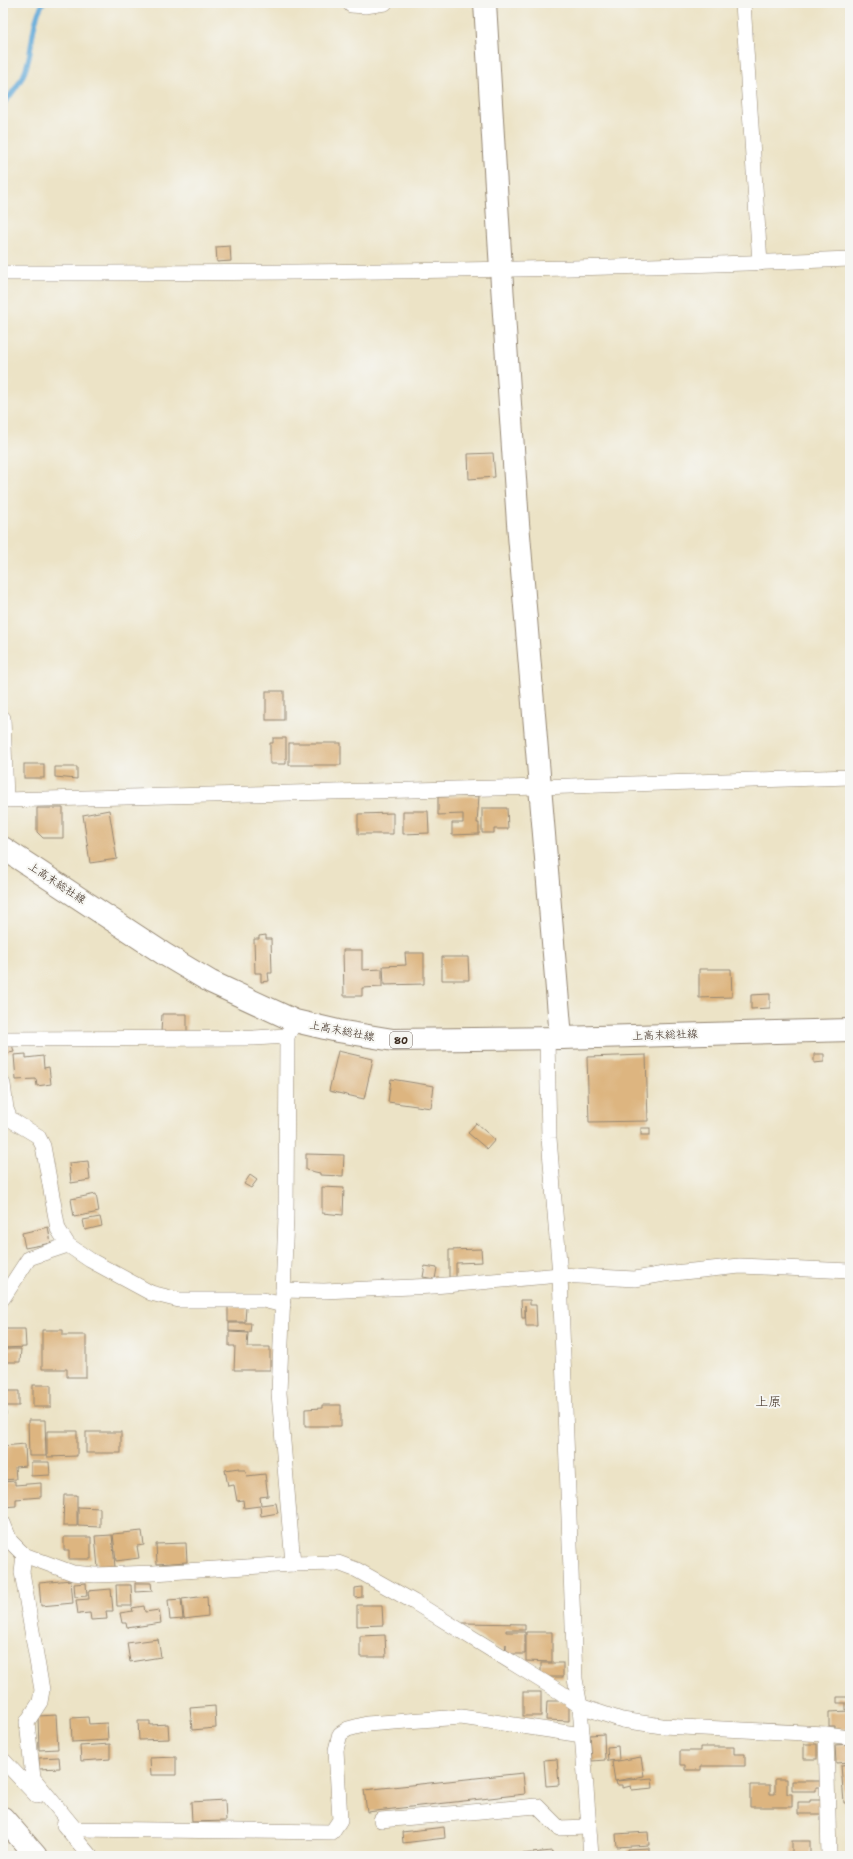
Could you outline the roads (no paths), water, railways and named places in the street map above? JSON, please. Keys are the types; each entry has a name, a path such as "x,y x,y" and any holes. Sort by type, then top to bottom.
{"street":[{"path":"350,3 351,5 365,6 385,3"},
{"path":"485,3 500,270 518,523 540,787 554,1038 549,1138 560,1275 575,1680 580,1706 591,1856"},
{"path":"743,3 760,263"},
{"path":"3,273 223,273 500,270 850,260"},
{"path":"3,718 4,800 540,787 850,777"},
{"name":"上高末総社線","path":"3,848 164,954 291,1029 338,1031 393,1040 554,1038 850,1030"},
{"path":"3,1039 291,1029 279,1393 292,1564"},
{"path":"3,1084 6,1109 10,1119 38,1136 43,1146 58,1229 68,1245 90,1260 151,1293 179,1300 256,1300 283,1305"},
{"path":"3,1298 29,1258 68,1245"},
{"path":"283,1290 324,1291 434,1286 560,1275 635,1279 664,1274 740,1266 850,1271"},
{"path":"3,1522 10,1540 24,1555 73,1573 95,1575 154,1573 292,1564 338,1563 357,1570 526,1670 580,1706 622,1720 662,1726 826,1734 850,1737"},
{"path":"24,1555 22,1572 42,1690 40,1702 27,1722 33,1778 75,1829 332,1832 340,1820 336,1750 340,1734 357,1725 461,1717 582,1735"},
{"path":"826,1734 830,1856"},
{"path":"3,1760 72,1833 90,1856"},
{"path":"381,1820 537,1806 559,1828 589,1827"},
{"path":"3,1818 36,1856"}],"waterway":[{"path":"3,104 16,89 25,71 30,54 36,20 43,3"}],"district":[{"name":"上原","path":"768,1401"}]}
